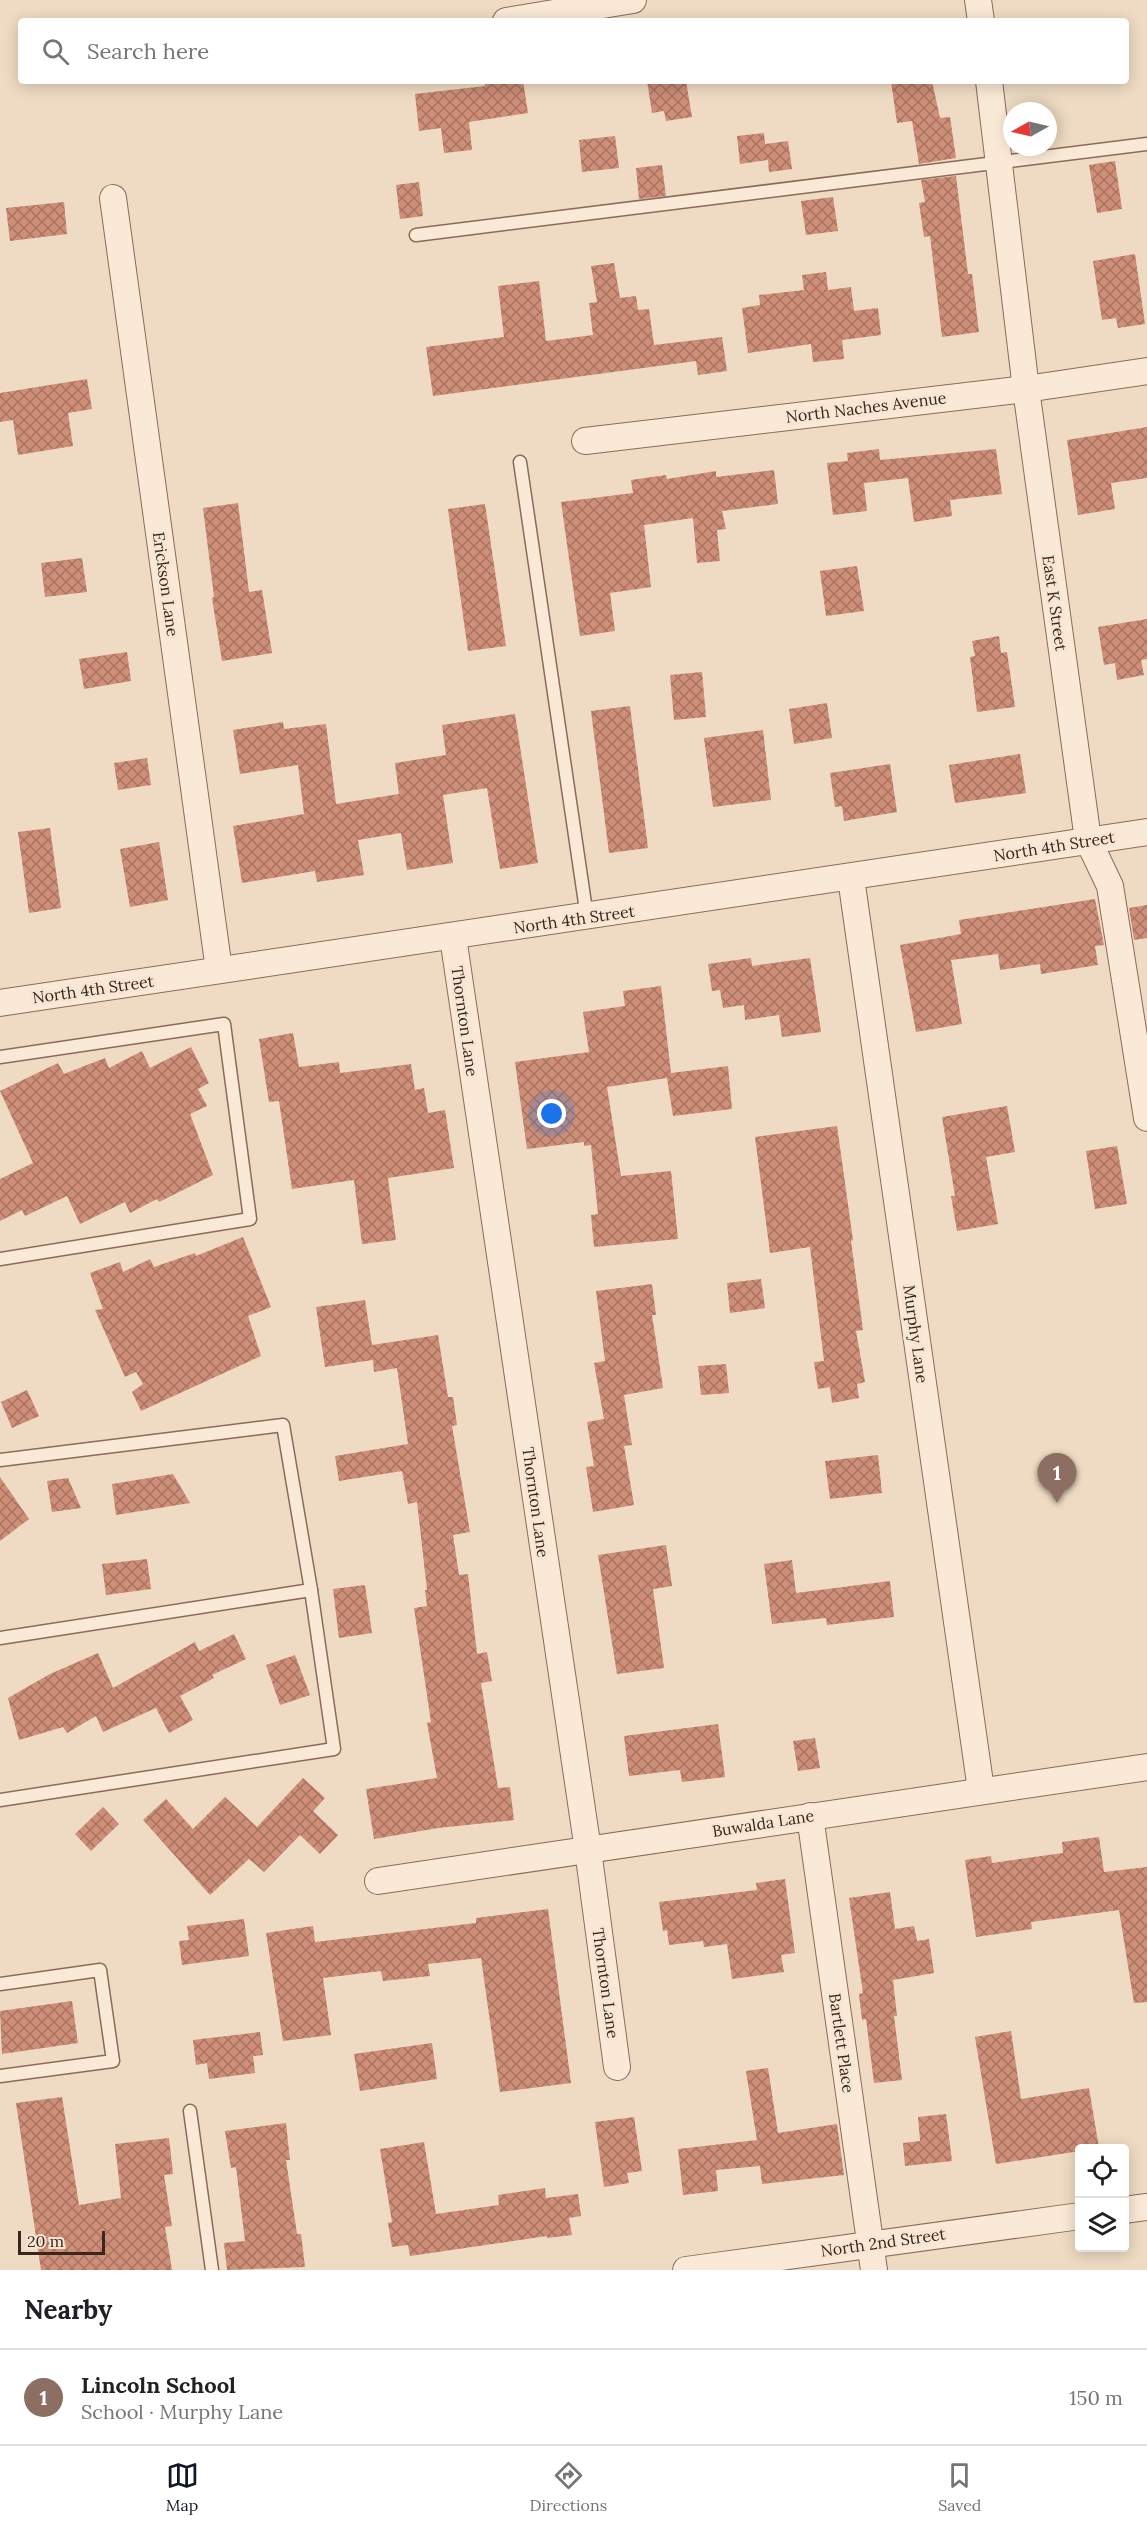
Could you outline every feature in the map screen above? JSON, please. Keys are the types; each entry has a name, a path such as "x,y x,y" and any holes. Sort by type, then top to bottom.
{"street":[{"path":"524,18 633,0"},
{"path":"978,0 981,18"},
{"name":"East K Street","path":"989,84 1026,389 1088,840 1110,886 1142,1061 1147,1119"},
{"name":"Erickson Lane","path":"113,198 219,970"},
{"name":"North Naches Avenue","path":"585,441 1026,389 1147,371"},
{"name":"North 4th Street","path":"0,1003 851,878 1147,832"},
{"name":"Murphy Lane","path":"851,878 981,1790"},
{"name":"Thornton Lane","path":"453,937 588,1850 617,2067"},
{"name":"Buwalda Lane","path":"378,1881 1147,1767"},
{"name":"Bartlett Place","path":"810,1816 874,2270"},
{"path":"1129,2209 1147,2207"},
{"name":"North 2nd Street","path":"686,2270 1075,2217"}],"lane":[{"path":"416,235 1147,144"},
{"path":"520,462 587,917"},
{"path":"0,1057 224,1024 250,1219 0,1259"},
{"path":"0,1460 283,1425 311,1590 334,1749 0,1800"},
{"path":"0,1638 311,1590"},
{"path":"0,1984 100,1970 113,2061 0,2076"},
{"path":"190,2111 212,2270"}],"building":[{"path":"485,84 523,84 528,113 469,122 472,150 444,153 441,128 419,131 415,94 485,86"},
{"path":"647,84 686,84 692,117 666,121 664,111 652,113"},
{"path":"891,84 933,84 940,118 950,117 956,158 919,164 912,121 897,123"},
{"path":"764,133 765,144 788,141 792,169 769,172 768,160 740,164 737,136"},
{"path":"615,136 619,168 582,172 579,140"},
{"path":"1115,161 1122,209 1097,213 1089,165"},
{"path":"662,165 666,196 639,199 636,168"},
{"path":"956,176 968,274 972,274 979,332 942,337 930,236 924,237 919,203 925,202 921,180"},
{"path":"419,182 423,216 400,219 396,185"},
{"path":"833,197 838,231 806,235 801,201"},
{"path":"64,202 67,234 10,241 6,208"},
{"path":"1135,254 1145,324 1118,328 1116,318 1102,320 1093,261"},
{"path":"614,263 620,298 636,296 638,310 649,309 654,345 722,337 727,371 698,375 696,361 433,396 426,347 504,337 498,286 539,281 546,341 593,335 589,303 597,302 591,266"},
{"path":"826,272 828,290 851,287 854,311 878,308 881,335 842,340 844,359 813,362 811,344 748,353 742,308 760,305 759,295 804,290 802,275"},
{"path":"87,379 92,409 68,413 73,446 18,455 13,420 0,422 0,393"},
{"path":"1147,427 1147,478 1111,483 1115,509 1078,515 1067,440"},
{"path":"879,449 880,460 996,449 1002,494 950,500 952,516 914,522 908,478 864,483 867,511 833,515 827,463 848,461 847,453"},
{"path":"774,470 778,504 722,511 726,529 717,530 720,561 697,563 693,518 644,525 651,587 610,593 615,631 580,636 561,502 633,493 631,480 666,475 667,479 716,471 716,477"},
{"path":"238,503 249,592 262,590 272,653 222,661 212,598 214,597 203,508"},
{"path":"485,504 506,646 468,651 448,509"},
{"path":"82,558 87,592 45,597 41,563"},
{"path":"857,566 864,611 826,616 820,571"},
{"path":"1147,619 1147,659 1141,660 1144,675 1117,680 1115,663 1104,665 1098,627"},
{"path":"999,636 1001,653 1007,652 1015,707 977,712 970,657 975,656 972,641"},
{"path":"127,652 131,681 84,689 79,659"},
{"path":"702,672 706,717 674,720 670,675"},
{"path":"827,703 832,738 794,744 789,709"},
{"path":"630,706 648,848 609,853 591,711"},
{"path":"515,714 538,863 500,869 487,788 443,795 453,863 407,870 401,833 358,840 364,875 317,882 315,871 242,883 233,826 304,814 298,765 240,774 233,730 283,722 284,729 326,724 336,804 399,794 395,763 446,755 442,725"},
{"path":"763,730 771,800 713,807 704,738"},
{"path":"1020,754 1026,793 955,803 949,765"},
{"path":"147,758 151,785 118,790 114,763"},
{"path":"890,764 897,812 844,821 842,806 835,807 830,773"},
{"path":"50,828 61,908 29,913 18,832"},
{"path":"159,842 168,900 130,907 120,849"},
{"path":"1095,899 1104,945 1095,946 1098,965 1041,974 1040,964 1000,970 998,954 951,960 962,1024 916,1032 900,945 961,934 959,920"},
{"path":"1147,905 1147,938 1134,940 1129,908"},
{"path":"751,958 752,966 810,958 821,1032 782,1037 779,1015 745,1020 744,1005 723,1008 720,990 712,991 708,964"},
{"path":"661,986 671,1073 728,1066 732,1109 673,1116 667,1078 607,1087 621,1176 671,1171 678,1239 594,1247 591,1215 598,1214 591,1145 584,1146 584,1142 527,1149 515,1062 589,1052 583,1012 625,1006 623,991"},
{"path":"293,1033 299,1067 339,1062 340,1073 411,1064 415,1090 424,1088 428,1113 445,1110 454,1168 388,1178 396,1240 362,1244 354,1180 292,1189 279,1101 269,1102 259,1039"},
{"path":"191,1047 209,1083 198,1089 207,1106 190,1114 213,1175 159,1202 157,1199 130,1213 125,1202 80,1224 67,1196 25,1216 22,1210 0,1221 0,1179 33,1163 0,1091 58,1063 64,1074 105,1058 109,1068 142,1051 150,1068"},
{"path":"1007,1106 1015,1152 986,1157 998,1224 957,1231 951,1196 955,1196 942,1117"},
{"path":"837,1126 863,1330 856,1331 865,1382 857,1384 859,1398 832,1403 830,1387 818,1389 814,1362 824,1361 810,1247 770,1253 755,1137"},
{"path":"1117,1146 1127,1204 1095,1209 1086,1151"},
{"path":"243,1237 271,1307 248,1316 261,1356 141,1411 132,1392 143,1384 136,1372 125,1377 95,1310 103,1309 90,1273 120,1262 123,1272 150,1259 154,1267 195,1253 196,1256"},
{"path":"761,1279 765,1308 730,1313 727,1283"},
{"path":"652,1284 656,1315 652,1315 663,1388 624,1395 632,1445 624,1446 634,1505 593,1512 586,1467 594,1466 587,1422 604,1419 594,1363 605,1361 596,1291"},
{"path":"365,1300 372,1345 438,1335 448,1397 453,1397 457,1425 452,1426 470,1532 453,1535 459,1575 468,1574 477,1654 487,1652 492,1681 481,1683 498,1788 510,1787 514,1820 438,1828 374,1839 366,1789 437,1778 427,1723 431,1722 414,1608 427,1606 417,1502 408,1504 402,1471 339,1481 335,1456 408,1444 397,1368 374,1372 373,1360 325,1367 316,1307"},
{"path":"726,1364 729,1393 701,1395 698,1366"},
{"path":"27,1390 39,1416 12,1428 1,1402"},
{"path":"878,1455 882,1493 830,1499 825,1461"},
{"path":"173,1474 190,1503 116,1515 112,1484"},
{"path":"0,1477 29,1519 0,1541"},
{"path":"68,1478 81,1508 52,1512 47,1481"},
{"path":"666,1545 672,1586 653,1589 664,1668 617,1674 598,1555"},
{"path":"147,1559 151,1589 106,1595 102,1564"},
{"path":"792,1560 796,1593 890,1581 894,1617 827,1625 826,1618 772,1624 764,1564"},
{"path":"365,1585 372,1633 339,1638 333,1589"},
{"path":"234,1634 246,1659 212,1675 214,1678 180,1696 193,1720 169,1733 156,1708 103,1732 96,1716 67,1733 63,1727 19,1740 8,1698 50,1674 98,1653 113,1688 195,1642 199,1651"},
{"path":"295,1655 310,1695 280,1705 266,1665"},
{"path":"718,1724 725,1777 682,1782 680,1770 629,1776 624,1736"},
{"path":"815,1738 820,1768 798,1771 793,1741"},
{"path":"303,1778 325,1798 313,1811 338,1835 320,1854 300,1835 264,1872 249,1859 210,1895 143,1820 166,1799 193,1829 225,1797 257,1827"},
{"path":"103,1807 119,1824 91,1851 75,1834"},
{"path":"1099,1837 1104,1872 1147,1867 1147,2002 1134,2003 1119,1910 1031,1922 1032,1929 976,1937 965,1860 991,1856 992,1863 1063,1853 1062,1842"},
{"path":"785,1879 795,1953 781,1955 784,1972 732,1979 727,1944 704,1947 703,1941 669,1945 667,1930 663,1931 659,1902 757,1890 756,1883"},
{"path":"890,1892 895,1929 914,1926 917,1941 929,1939 934,1973 893,1980 897,2016 894,2016 902,2080 874,2083 866,2019 862,2020 859,1994 863,1993 849,1898"},
{"path":"548,1909 571,2083 500,2092 481,1958 428,1964 430,1976 383,1981 381,1971 323,1978 331,2035 283,2041 266,1933 313,1926 315,1942 476,1923 476,1918"},
{"path":"244,1919 249,1956 182,1965 179,1941 189,1940 187,1926"},
{"path":"72,2001 78,2043 2,2054 0,2011"},
{"path":"1011,2031 1021,2099 1089,2088 1098,2144 1075,2144 1075,2152 996,2164 975,2037"},
{"path":"260,2032 263,2055 253,2056 255,2073 209,2079 207,2063 196,2065 193,2040"},
{"path":"432,2043 437,2079 360,2091 354,2054"},
{"path":"768,2068 778,2133 837,2124 844,2175 762,2184 760,2166 716,2170 718,2191 683,2195 678,2149 757,2140 746,2071"},
{"path":"62,2097 79,2205 121,2198 115,2144 169,2138 173,2174 164,2175 172,2226 165,2227 172,2270 41,2270 16,2103"},
{"path":"946,2114 952,2161 905,2166 903,2143 920,2141 918,2117"},
{"path":"634,2117 642,2171 627,2173 629,2183 604,2187 595,2122"},
{"path":"286,2123 290,2160 286,2160 297,2234 301,2234 305,2267 227,2270 224,2243 245,2241 236,2167 231,2168 225,2131"},
{"path":"424,2142 436,2214 499,2205 498,2195 545,2188 546,2198 578,2194 581,2216 569,2218 572,2235 547,2238 547,2236 410,2256 408,2245 392,2247 388,2223 392,2222 380,2149"}],"place":[{"name":"Lincoln School","path":"1057,1503"}]}
